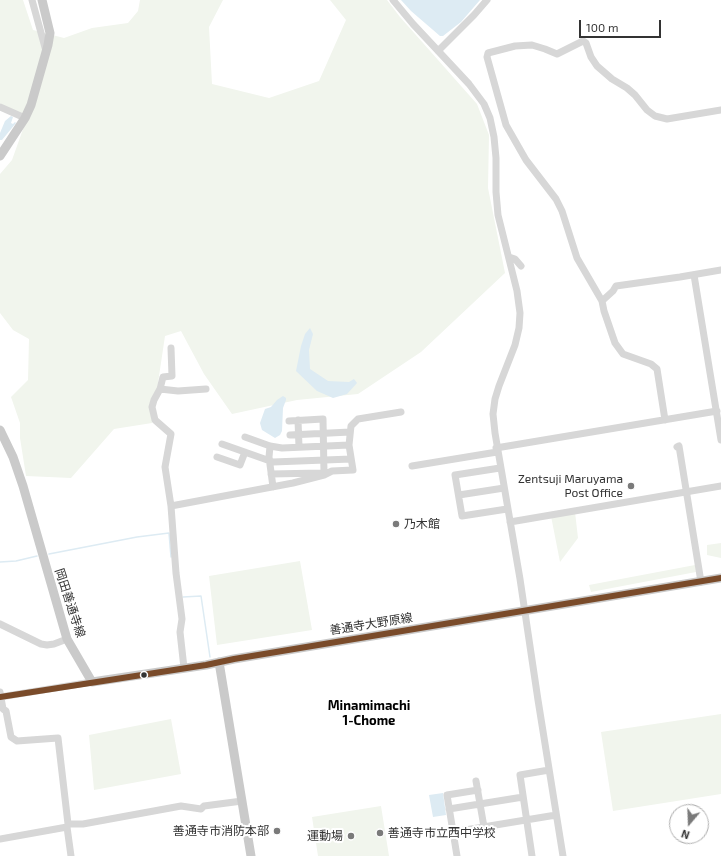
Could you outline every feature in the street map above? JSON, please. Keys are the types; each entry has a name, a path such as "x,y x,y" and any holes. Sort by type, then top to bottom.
{"main road":[{"path":"0,156 25,118 31,105 46,52 50,33 42,0"},
{"name":"岡田善通寺線","path":"0,430 13,457 23,486 67,639 92,682"},
{"name":"善通寺大野原線","path":"219,662 721,578"},
{"path":"92,682 219,662 251,856"}],"street":[{"path":"32,0 46,52"},
{"path":"393,0 469,84 484,104 490,118 494,137 498,215 517,291 520,313 520,328 499,386 493,414 497,450 510,522 563,856"},
{"path":"438,51 487,0"},
{"path":"665,420 657,369 650,364 623,354 615,343 602,301 577,258 562,211 556,199 526,160 506,125 487,57 488,53 515,46 532,45 545,48 558,54 583,41 586,43 591,57 597,66 612,79 627,88 635,95 647,110 655,116 667,119 721,110"},
{"path":"0,107 25,118"},
{"path":"490,118 506,125"},
{"path":"509,257 515,259 521,266"},
{"path":"602,301 613,291 616,286 721,270"},
{"path":"694,275 721,440"},
{"path":"171,348 172,376 163,377 160,389 152,407 154,420 167,429 171,434 165,467 171,506 176,573 182,619 180,632 184,668"},
{"path":"160,389 178,391 206,389"},
{"path":"412,466 716,411"},
{"path":"271,474 353,470 349,445 351,426 358,419 401,412"},
{"path":"290,421 323,419 322,446 323,459 327,472"},
{"path":"298,420 299,447"},
{"path":"290,435 350,432"},
{"path":"245,437 270,446 282,448 349,445"},
{"path":"222,444 273,462 352,459"},
{"path":"270,446 269,460 273,487"},
{"path":"677,447 679,446 701,582"},
{"path":"217,457 240,465 245,452"},
{"path":"500,468 456,476 462,516 507,509"},
{"path":"171,506 292,484 327,472"},
{"path":"510,522 721,486"},
{"path":"459,495 504,488"},
{"path":"0,624 41,644 54,644 67,639"},
{"path":"71,856 58,738 17,741 11,737 6,711 3,709 0,696 92,682"},
{"path":"532,856 520,775 549,770"},
{"path":"476,781 484,827"},
{"path":"457,856 447,795 478,790"},
{"path":"449,809 523,798"},
{"path":"0,839 68,825 83,824 181,806 201,809 204,806 242,801"},
{"path":"453,832 556,815"}],"shaded area":[{"path":"0,0 23,0 33,30 64,38 92,28 128,23 138,11 140,0 223,0 209,27 212,84 269,98 319,81 346,20 330,0 387,0 400,17 477,104 489,135 488,188 505,273 421,352 358,394 297,400 232,414 204,374 181,331 165,336 152,423 114,429 71,478 26,476 20,438 20,423 11,397 28,380 29,339 13,330 0,313 0,174 12,160 27,118 0,108"},
{"path":"401,0 480,0 461,22 443,36 440,36 411,11"},
{"path":"11,116 13,117 11,123 16,123 2,140 0,140 0,133 5,121"},
{"path":"310,328 313,334 309,350 310,369 328,381 349,382 354,379 357,383 347,394 333,398 317,391 296,371 301,346 305,334"},
{"path":"283,396 286,400 283,408 282,431 280,435 275,438 262,430 260,423 265,409 271,407"},
{"path":"575,512 578,538 560,562 551,516"},
{"path":"721,543 721,558 707,555 707,545"},
{"path":"300,561 312,630 217,645 209,576"},
{"path":"695,565 696,572 591,592 589,585"},
{"path":"721,714 721,794 613,811 601,732"},
{"path":"171,719 181,774 94,790 89,735"},
{"path":"443,793 446,815 433,817 429,795"},
{"name":"運動場","path":"381,806 389,856 318,856 312,817"}],"waterway":[{"path":"49,554 137,537 169,533 171,557"},
{"path":"0,562 16,561 37,556"},
{"path":"183,597 201,596 210,657"}],"transit line":[{"path":"0,697 206,665 234,659 721,578"}],"place":[{"name":"Zentsuji Maruyama Post Office","path":"631,486"},
{"name":"乃木館","path":"396,524"},
{"name":"善通寺市消防本部","path":"277,831"},
{"name":"善通寺市立西中学校","path":"380,833"},
{"name":"運動場","path":"351,836"}],"district":[{"name":"Minamimachi 1-Chome","path":"369,714"}]}
